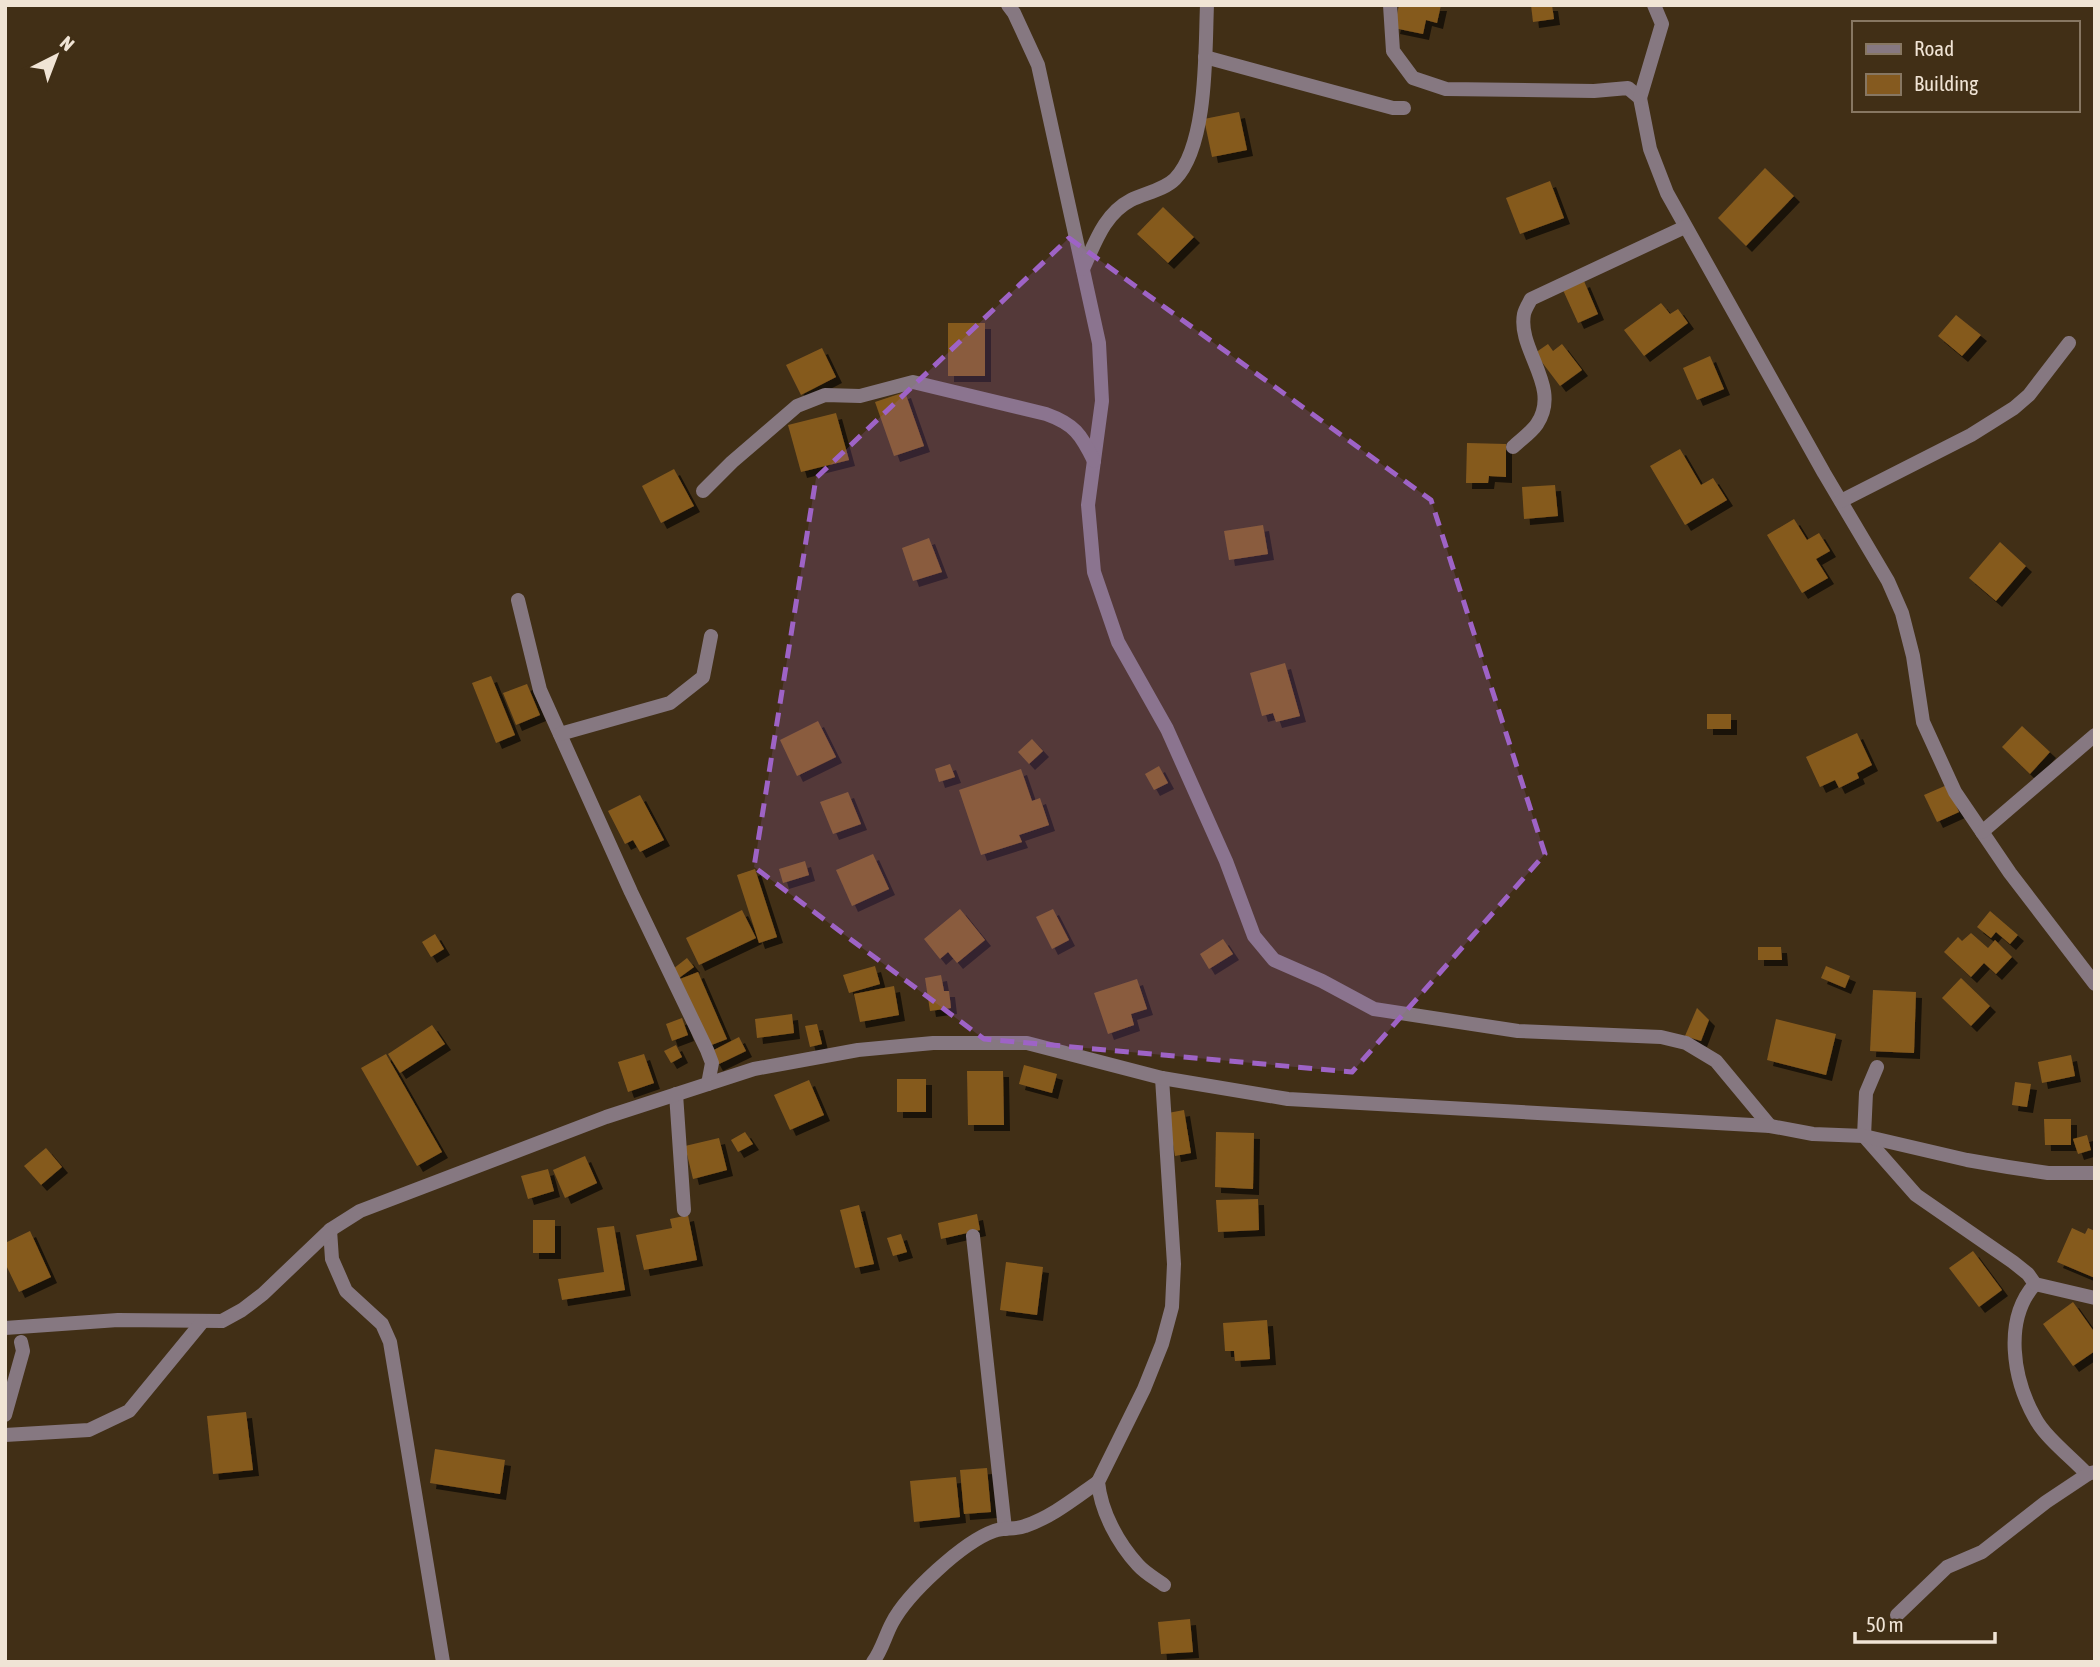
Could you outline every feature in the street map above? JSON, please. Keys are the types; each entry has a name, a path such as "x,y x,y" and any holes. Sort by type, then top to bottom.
{"street":[{"path":"1008,5 1038,65 1100,354 1102,401 1087,505 1094,572 1118,642 1167,729 1226,862 1254,936 1274,960 1322,981 1374,1009 1518,1031 1661,1037 1686,1043 1716,1061 1770,1126"},
{"path":"1083,269 1106,220 1117,208 1165,186 1176,178 1186,161 1194,141 1202,101 1207,5"},
{"path":"1390,5 1393,51 1413,78 1446,89 1594,92 1628,88 1640,98"},
{"path":"1654,5 1662,24 1640,98 1650,149 1667,193 1888,581 1902,613 1913,656 1923,722 1955,792 2010,873 2095,984"},
{"path":"1205,57 1393,108 1404,108"},
{"path":"1513,447 1536,425 1544,408 1545,391 1526,332 1524,314 1531,299 1685,227"},
{"path":"1841,501 1971,435 2014,408 2029,395 2068,343"},
{"path":"703,491 797,406 825,395 860,396 913,382 1066,421 1083,439 1094,462"},
{"path":"518,600 540,690 642,916 707,1050 712,1063 708,1084"},
{"path":"560,734 670,704 703,677 711,636"},
{"path":"1982,832 2095,735"},
{"path":"5,1328 118,1320 222,1321 263,1294 330,1230 360,1211 606,1117 754,1069 858,1050 933,1043 1027,1043 1161,1078 1287,1099 1770,1126 1813,1134 1864,1136 2048,1173 2095,1173"},
{"path":"1877,1067 1866,1093 1864,1136 1916,1195 2013,1262 2028,1274 2035,1284 2095,1298"},
{"path":"873,1662 904,1604 936,1572 971,1543 995,1530 1023,1527 1059,1510 1098,1482 1153,1367 1172,1307 1174,1264 1161,1078"},
{"path":"676,1094 684,1210"},
{"path":"330,1230 332,1258 346,1291 382,1324 390,1342 443,1662"},
{"path":"973,1237 1005,1529"},
{"path":"1897,1615 1947,1567 1982,1552 2046,1502 2092,1473 2035,1420 2016,1366 2014,1339 2025,1299 2035,1284"},
{"path":"5,1435 89,1430 129,1410 203,1321"},
{"path":"5,1415 23,1351 21,1342"},
{"path":"1098,1482 1117,1538 1139,1567 1164,1585"}],"highlighted area":[{"path":"1069,238 1431,500 1545,854 1352,1072 984,1039 754,867 816,478"}],"building":[{"path":"1399,5 1441,5 1437,23 1426,20 1423,34 1394,28"},
{"path":"1531,5 1552,5 1554,19 1533,22"},
{"path":"1239,112 1247,150 1212,157 1204,119"},
{"path":"1765,168 1794,196 1746,246 1718,218"},
{"path":"1550,181 1564,218 1520,234 1506,198"},
{"path":"1163,207 1194,237 1168,263 1137,234"},
{"path":"1584,281 1598,314 1578,323 1563,290"},
{"path":"1661,303 1670,314 1678,309 1688,323 1644,356 1624,330"},
{"path":"1956,315 1981,335 1962,356 1938,336"},
{"path":"948,323 985,323 985,376 948,376"},
{"path":"1548,344 1553,351 1562,344 1582,370 1560,386 1535,353"},
{"path":"822,348 836,377 801,395 786,365"},
{"path":"1710,356 1724,389 1697,400 1683,368"},
{"path":"905,392 924,446 894,456 875,402"},
{"path":"836,413 849,460 801,472 788,425"},
{"path":"1467,443 1506,444 1506,477 1489,476 1488,483 1466,483"},
{"path":"1680,449 1701,485 1713,478 1727,500 1685,525 1650,466"},
{"path":"674,469 694,506 661,523 642,486"},
{"path":"1555,485 1558,516 1524,519 1522,487"},
{"path":"1794,519 1807,540 1819,533 1830,551 1816,559 1828,578 1802,593 1767,535"},
{"path":"1263,525 1268,554 1229,560 1224,531"},
{"path":"929,538 942,572 913,581 902,548"},
{"path":"2000,542 2026,566 1996,601 1969,578"},
{"path":"1285,663 1300,716 1276,722 1273,713 1262,716 1250,673"},
{"path":"491,676 515,735 496,743 472,683"},
{"path":"527,684 540,715 516,725 503,693"},
{"path":"1707,714 1731,714 1731,729 1707,729"},
{"path":"818,721 836,757 797,776 780,740"},
{"path":"2022,726 2050,752 2030,774 2002,747"},
{"path":"1857,733 1872,765 1857,773 1859,778 1839,788 1835,780 1820,787 1806,757"},
{"path":"1032,739 1043,751 1029,764 1018,752"},
{"path":"950,764 955,777 939,782 935,769"},
{"path":"1159,766 1168,783 1154,790 1145,774"},
{"path":"1021,769 1032,801 1040,798 1049,825 1019,835 1022,842 981,855 959,790"},
{"path":"1947,785 1959,812 1937,822 1924,795"},
{"path":"848,792 861,824 833,834 820,802"},
{"path":"640,795 664,840 640,852 633,840 625,844 608,811"},
{"path":"873,854 889,889 852,906 836,870"},
{"path":"805,861 809,875 783,883 779,869"},
{"path":"755,869 777,937 759,943 737,875"},
{"path":"960,909 985,940 957,963 948,952 940,959 924,939"},
{"path":"1053,909 1069,940 1052,949 1036,917"},
{"path":"742,910 756,938 699,965 686,938"},
{"path":"1990,911 2018,935 2010,944 1996,932 1991,938 1977,927"},
{"path":"1971,933 1988,948 1995,940 2012,957 1996,974 1984,963 1971,977 1944,952 1958,937 1962,941"},
{"path":"435,934 444,949 431,957 422,942"},
{"path":"1223,939 1233,954 1209,969 1200,954"},
{"path":"1758,947 1781,947 1782,960 1758,960"},
{"path":"687,958 694,967 679,978 673,969"},
{"path":"875,966 880,984 849,993 843,975"},
{"path":"1826,966 1850,976 1845,988 1821,978"},
{"path":"698,972 727,1039 709,1046 680,979"},
{"path":"941,975 944,991 949,991 951,1008 930,1011 925,978"},
{"path":"1961,978 1990,1006 1971,1026 1942,998"},
{"path":"1137,979 1147,1009 1131,1014 1134,1025 1108,1034 1094,993"},
{"path":"894,986 899,1015 860,1022 854,994"},
{"path":"1873,990 1916,992 1914,1053 1870,1051"},
{"path":"1697,1008 1709,1020 1701,1041 1685,1036"},
{"path":"792,1014 794,1033 757,1038 755,1019"},
{"path":"682,1018 688,1035 672,1041 666,1024"},
{"path":"1776,1019 1836,1034 1826,1075 1767,1060"},
{"path":"817,1024 822,1044 810,1047 805,1026"},
{"path":"432,1025 445,1044 400,1073 388,1054"},
{"path":"739,1037 746,1051 717,1065 710,1052"},
{"path":"676,1045 682,1057 671,1063 664,1051"},
{"path":"386,1054 442,1152 417,1166 361,1068"},
{"path":"644,1054 654,1083 628,1092 618,1062"},
{"path":"2071,1055 2075,1076 2042,1083 2038,1062"},
{"path":"1024,1065 1057,1074 1052,1093 1019,1084"},
{"path":"967,1071 1003,1071 1004,1125 968,1125"},
{"path":"897,1079 926,1079 926,1112 897,1112"},
{"path":"809,1080 824,1115 790,1130 774,1095"},
{"path":"2015,1082 2031,1084 2027,1107 2012,1105"},
{"path":"1184,1110 1191,1153 1175,1156 1168,1113"},
{"path":"2044,1119 2071,1119 2071,1145 2045,1145"},
{"path":"745,1132 753,1144 738,1152 731,1140"},
{"path":"1216,1132 1254,1133 1253,1189 1215,1187"},
{"path":"2087,1135 2091,1150 2078,1154 2073,1139"},
{"path":"719,1138 727,1170 693,1179 685,1146"},
{"path":"46,1148 62,1167 41,1185 24,1166"},
{"path":"585,1156 597,1183 565,1198 553,1170"},
{"path":"548,1169 554,1191 528,1199 521,1176"},
{"path":"1258,1199 1259,1230 1218,1232 1216,1200"},
{"path":"859,1205 874,1264 855,1268 840,1210"},
{"path":"977,1214 980,1230 941,1239 938,1223"},
{"path":"688,1215 697,1260 644,1270 636,1235 672,1228 670,1219"},
{"path":"533,1220 555,1220 555,1253 533,1253"},
{"path":"614,1226 625,1290 562,1300 558,1279 604,1272 597,1228"},
{"path":"2072,1228 2085,1234 2088,1228 2095,1231 2095,1278 2057,1262"},
{"path":"30,1231 51,1277 19,1292 5,1263 5,1243"},
{"path":"901,1234 907,1252 893,1256 887,1238"},
{"path":"1973,1251 2002,1290 1979,1307 1949,1268"},
{"path":"1006,1262 1043,1267 1037,1315 1000,1310"},
{"path":"2073,1302 2095,1333 2095,1351 2073,1366 2043,1324"},
{"path":"1267,1320 1270,1359 1235,1361 1234,1351 1225,1351 1223,1323"},
{"path":"246,1412 253,1470 213,1474 207,1416"},
{"path":"435,1449 505,1460 500,1494 430,1483"},
{"path":"987,1468 991,1512 964,1514 960,1470"},
{"path":"956,1477 960,1517 914,1522 910,1481"},
{"path":"1190,1619 1193,1652 1161,1654 1158,1622"}]}
